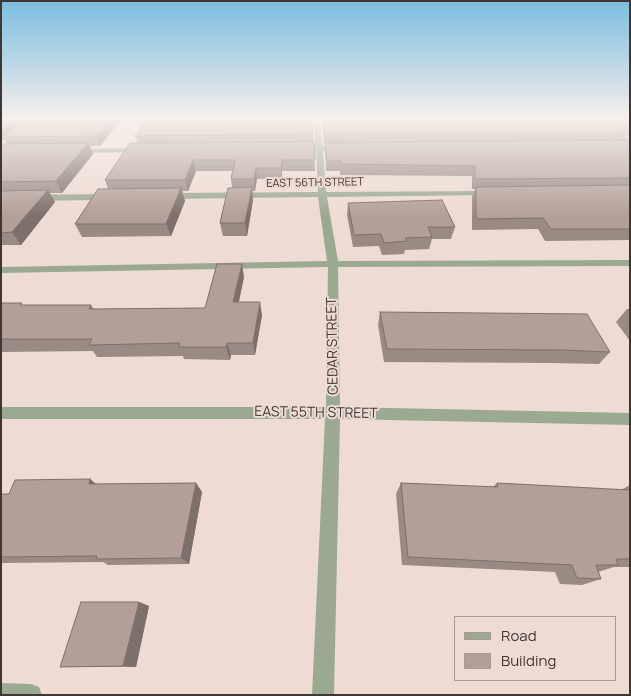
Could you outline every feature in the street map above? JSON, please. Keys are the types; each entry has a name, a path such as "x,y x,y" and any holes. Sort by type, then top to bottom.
{"street":[{"path":"71,151 112,150"},
{"name":"CEDAR STREET","path":"319,150 322,194 333,264 334,413 323,695"},
{"name":"EAST 56TH STREET","path":"161,196 500,193"},
{"path":"1,198 121,196"},
{"path":"1,270 333,264 630,263"},
{"name":"EAST 55TH STREET","path":"1,413 334,413 630,419"},
{"path":"1,694 31,695"}],"building":[{"path":"1,150 82,150 56,181 1,182"},
{"path":"125,150 314,150 315,160 282,160 281,168 256,168 254,179 231,179 235,160 193,160 185,180 105,180"},
{"path":"326,150 630,150 630,178 475,179 475,166 341,164 341,161 327,161"},
{"path":"630,185 630,229 551,229 543,218 476,219 476,187"},
{"path":"252,187 245,223 220,223 228,188"},
{"path":"181,188 166,224 75,224 98,189"},
{"path":"48,190 12,232 1,233 1,191"},
{"path":"442,200 455,227 428,227 432,237 405,238 407,241 384,243 381,234 354,235 348,203"},
{"path":"217,264 242,264 233,302 260,302 253,343 227,343 226,347 179,347 180,343 89,345 92,339 1,339 1,303 22,303 20,305 91,305 89,309 205,308"},
{"path":"380,312 587,314 610,352 387,349"},
{"path":"90,479 89,484 196,483 181,558 96,559 97,556 1,557 1,494 9,494 15,480"},
{"path":"401,483 498,487 497,483 630,490 630,559 616,559 618,565 596,565 601,579 577,578 572,565 408,557"},
{"path":"81,602 139,602 123,666 60,667"}]}
